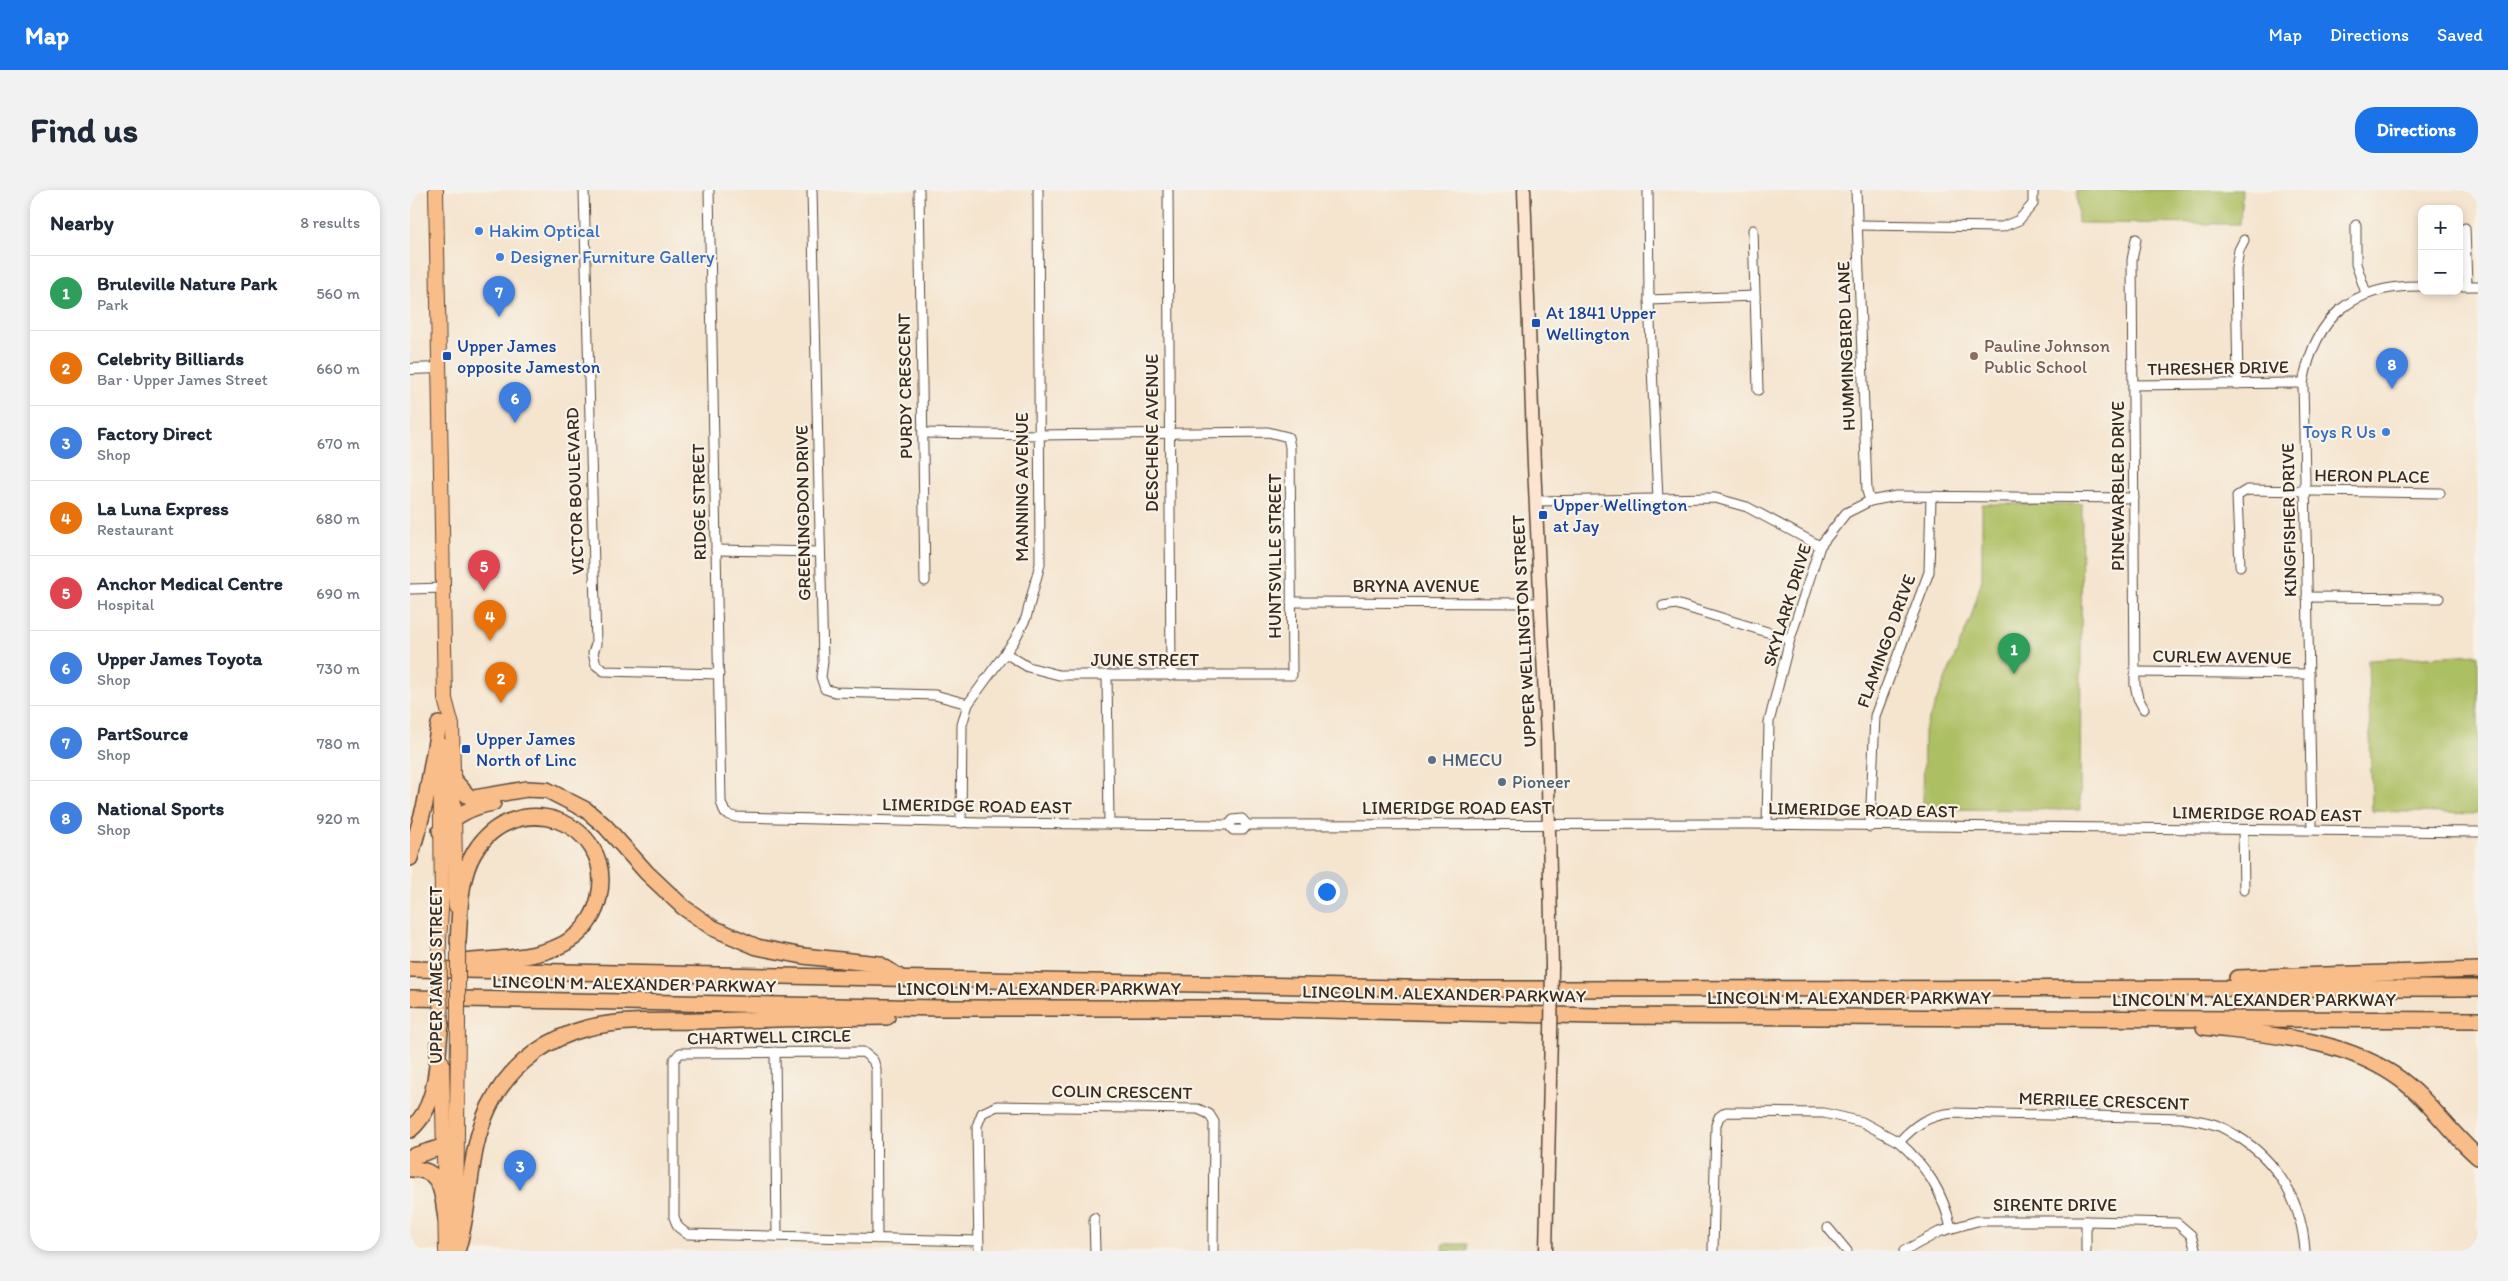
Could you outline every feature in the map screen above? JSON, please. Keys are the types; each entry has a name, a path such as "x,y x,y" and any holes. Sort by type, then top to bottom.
{"highway":[{"path":"410,858 425,804 439,724"},
{"path":"452,778 468,796 474,798 527,789 547,790 586,810 605,826 647,873 683,907 713,928 757,947 803,956 879,964 899,977"},
{"path":"440,831 453,819 480,806 520,797 564,798"},
{"path":"410,968 528,955 553,948 573,938 588,923 597,905 602,885 599,862 586,840 570,825 541,815 511,821 484,839 474,853 466,872 458,942"},
{"name":"LINCOLN M. ALEXANDER PARKWAY","path":"410,968 1456,989 2478,988"},
{"path":"2109,987 2138,981 2478,970"},
{"name":"LINCOLN M. ALEXANDER PARKWAY","path":"410,998 472,1001 940,1008 1226,1008 1597,1016 2478,1020"},
{"path":"410,1008 472,1001"},
{"path":"457,1251 462,1236 472,1163 489,1107 501,1086 522,1062 547,1044 575,1031 608,1024 648,1021 909,1016 940,1008"},
{"path":"2177,1018 2204,1027 2320,1043 2366,1059 2400,1079 2478,1157"},
{"path":"410,1130 426,1111 433,1091 441,1024"},
{"path":"410,1157 443,1146 456,1133"},
{"path":"410,1169 419,1169 432,1173 439,1183 446,1219"}],"main road":[{"name":"UPPER JAMES STREET","path":"436,190 444,588 445,699 439,724 442,897 439,941 446,1251"},
{"name":"UPPER WELLINGTON STREET","path":"1524,190 1549,824 1552,967 1546,1251"},
{"name":"UPPER JAMES STREET","path":"445,699 452,725 453,819 458,942 457,1251"}],"street":[{"name":"VICTOR BOULEVARD","path":"584,190 596,644 593,653 596,665 604,671 718,674"},
{"name":"RIDGE STREET","path":"709,190 721,802 725,813"},
{"name":"GREENINGDON DRIVE","path":"812,190 821,677 825,689 835,692 935,695 968,704"},
{"name":"PURDY CRESCENT","path":"919,190 925,580"},
{"name":"MANNING AVENUE","path":"962,823 962,724 968,704 1026,618 1040,564 1038,190"},
{"name":"DESCHENE AVENUE","path":"1168,190 1171,676"},
{"path":"1648,190 1648,300 1658,500"},
{"name":"HUMMINGBIRD LANE","path":"1856,190 1867,491 1870,501"},
{"path":"1858,226 2002,227 2019,220 2033,204 2033,190"},
{"path":"2356,225 2356,264 2366,293"},
{"path":"2465,228 2463,286 2478,286"},
{"path":"1753,230 1758,390"},
{"name":"PINEWARBLER DRIVE","path":"2136,239 2132,260 2135,672 2138,698 2144,709"},
{"path":"2238,384 2236,268 2238,250 2244,240"},
{"name":"KINGFISHER DRIVE","path":"2312,829 2310,674 2304,492 2303,383 2307,361 2319,333 2349,302 2366,293 2400,286 2418,286"},
{"path":"1648,300 1755,296"},
{"path":"410,369 440,368"},
{"name":"THRESHER DRIVE","path":"2134,385 2303,383"},
{"path":"923,433 1039,435 1168,432"},
{"name":"HUNTSVILLE STREET","path":"1168,432 1268,432 1288,437 1290,447 1292,675"},
{"name":"HERON PLACE","path":"2240,566 2237,496 2247,490 2440,493"},
{"name":"SKYLARK DRIVE","path":"1767,824 1769,722 1790,639 1820,546 1846,513 1870,501 1896,496 2134,498"},
{"name":"FLAMINGO DRIVE","path":"1870,827 1875,716 1928,572 1931,497"},
{"path":"1536,501 1715,498 1747,508 1820,546"},
{"path":"716,550 820,552"},
{"path":"410,589 444,588"},
{"path":"2307,597 2439,598"},
{"name":"BRYNA AVENUE","path":"1291,602 1540,603"},
{"path":"1663,606 1676,604 1790,639"},
{"name":"JUNE STREET","path":"1004,653 1028,668 1050,674 1292,675"},
{"name":"CURLEW AVENUE","path":"2135,672 2310,674"},
{"path":"1107,675 1109,824"},
{"name":"LIMERIDGE ROAD EAST","path":"725,813 735,817 962,823 1229,825 1233,820 1242,819 1246,825 1767,824 1870,827 2312,829 2478,832"},
{"path":"2243,830 2244,890"},
{"path":"775,1052 777,1236"},
{"name":"CHARTWELL CIRCLE","path":"877,1239 876,1069 873,1060 863,1052 680,1053 674,1060 674,1217 678,1227 687,1234 877,1239 978,1241"},
{"name":"COLIN CRESCENT","path":"978,1241 977,1126 985,1110 997,1106 1198,1109 1209,1114 1214,1122 1213,1251"},
{"path":"1713,1251 1716,1125 1719,1117 1726,1112 1824,1113 1862,1122 1898,1141 1920,1162 1934,1182 1945,1204 1952,1228"},
{"name":"MERRILEE CRESCENT","path":"1898,1141 1922,1120 1953,1113 2182,1118 2218,1125 2252,1146 2274,1167 2288,1187 2302,1225 2305,1251"},
{"path":"1094,1218 1095,1251"},
{"name":"SIRENTE DRIVE","path":"1904,1251 1952,1228 1977,1221 2086,1221 2177,1224 2191,1235 2196,1251"},
{"path":"2086,1221 2086,1251"},
{"path":"1828,1228 1847,1251"},
{"path":"978,1241 978,1251"}],"green space":[{"path":"2077,190 2242,190 2240,224 2078,223"},
{"path":"1982,504 2082,504 2080,810 1923,809 1924,731 1971,617 1982,579"},
{"path":"2478,654 2478,814 2372,811 2368,660"},
{"path":"1443,1244 1467,1244 1467,1251 1443,1251"}],"place":[{"name":"Hakim Optical","path":"479,231"},
{"name":"Designer Furniture Gallery","path":"500,257"},
{"name":"PartSource","path":"499,317"},
{"name":"At 1841 Upper Wellington","path":"1536,323"},
{"name":"Upper James opposite Jameston","path":"447,356"},
{"name":"Pauline Johnson Public School","path":"1974,356"},
{"name":"National Sports","path":"2392,389"},
{"name":"Upper James Toyota","path":"515,423"},
{"name":"Toys R Us","path":"2386,432"},
{"name":"Upper Wellington at Jay","path":"1543,515"},
{"name":"Anchor Medical Centre","path":"484,591"},
{"name":"La Luna Express","path":"490,641"},
{"name":"Bruleville Nature Park","path":"2014,674"},
{"name":"Celebrity Billiards","path":"501,703"},
{"name":"Upper James North of Linc","path":"466,749"},
{"name":"HMECU","path":"1432,760"},
{"name":"Pioneer","path":"1502,782"},
{"name":"Factory Direct","path":"520,1191"}]}
